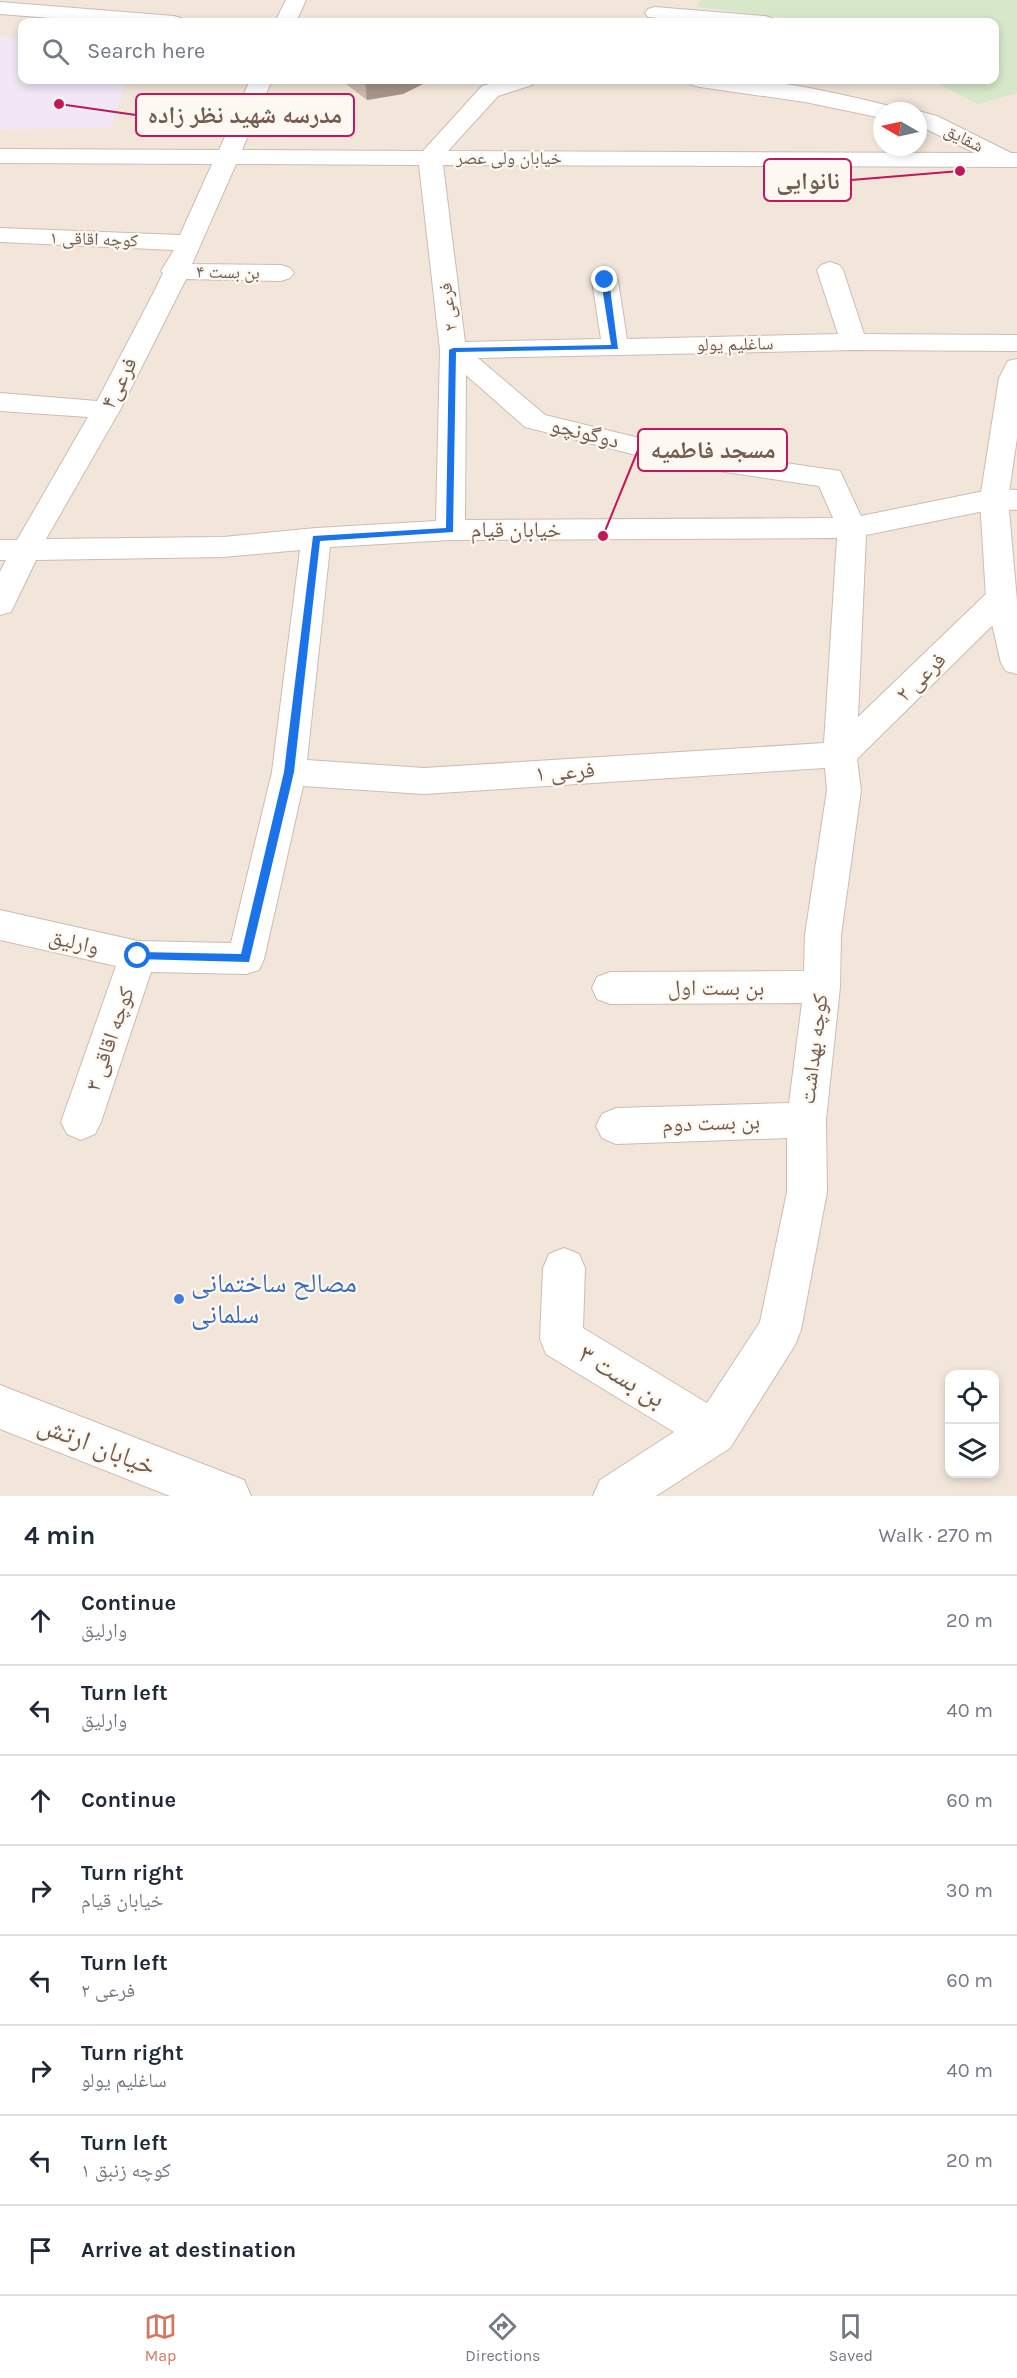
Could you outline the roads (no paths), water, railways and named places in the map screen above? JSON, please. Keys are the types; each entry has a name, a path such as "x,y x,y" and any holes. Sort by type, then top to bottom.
{"street":[{"path":"166,18 169,0"},
{"path":"288,18 296,0"},
{"path":"0,8 127,18"},
{"path":"654,12 721,18"},
{"name":"فرعی۴","path":"0,604 13,549 106,410 169,288 174,272 259,84"},
{"path":"430,157 490,91 512,84"},
{"path":"728,84 805,95 873,109"},
{"name":"شقایق","path":"927,120 1013,160"},
{"name":"خیابان ولی عصر","path":"0,156 1013,160"},
{"name":"فرعی ۲","path":"430,157 453,350 450,530"},
{"name":"کوچه اقاقی ۱","path":"0,235 189,243"},
{"path":"830,270 854,342"},
{"name":"بن بست ۴","path":"174,272 281,273"},
{"path":"605,280 615,347"},
{"name":"ساغلیم یولو","path":"453,350 854,342 1017,343"},
{"name":"دوگونچو","path":"453,350 535,421 672,454 830,478 852,528"},
{"path":"1017,367 1012,378 1001,598 1017,663"},
{"path":"0,402 106,410"},
{"name":"خیابان قیام","path":"13,549 224,547 316,538 450,530 852,528 1006,499"},
{"name":"کوچه بهداشت","path":"616,1496 714,1432 780,1330 807,1192 806,1120 822,987 823,935 844,790 840,755 852,528"},
{"path":"289,772 316,538"},
{"name":"فرعی ۲","path":"840,755 1001,598"},
{"name":"فرعی ۱","path":"289,772 424,781 840,755"},
{"name":"وارلیق","path":"0,925 138,956 246,958 289,772"},
{"name":"کوچه اقاقی ۳","path":"81,1122 138,956"},
{"name":"بن بست اول","path":"610,988 822,987"},
{"name":"بن بست دوم","path":"616,1126 806,1120"},
{"name":"بن بست ۳","path":"564,1268 561,1339 714,1432"},
{"name":"خیابان ارتش","path":"0,1407 228,1496"}],"place":[{"name":"مدرسه شهید نظر زاده","path":"59,104"},
{"name":"نانوایی","path":"960,171"},
{"name":"مسجد فاطمیه","path":"603,536"},
{"name":"مصالح ساختمانی سلمانی","path":"179,1299"}]}
